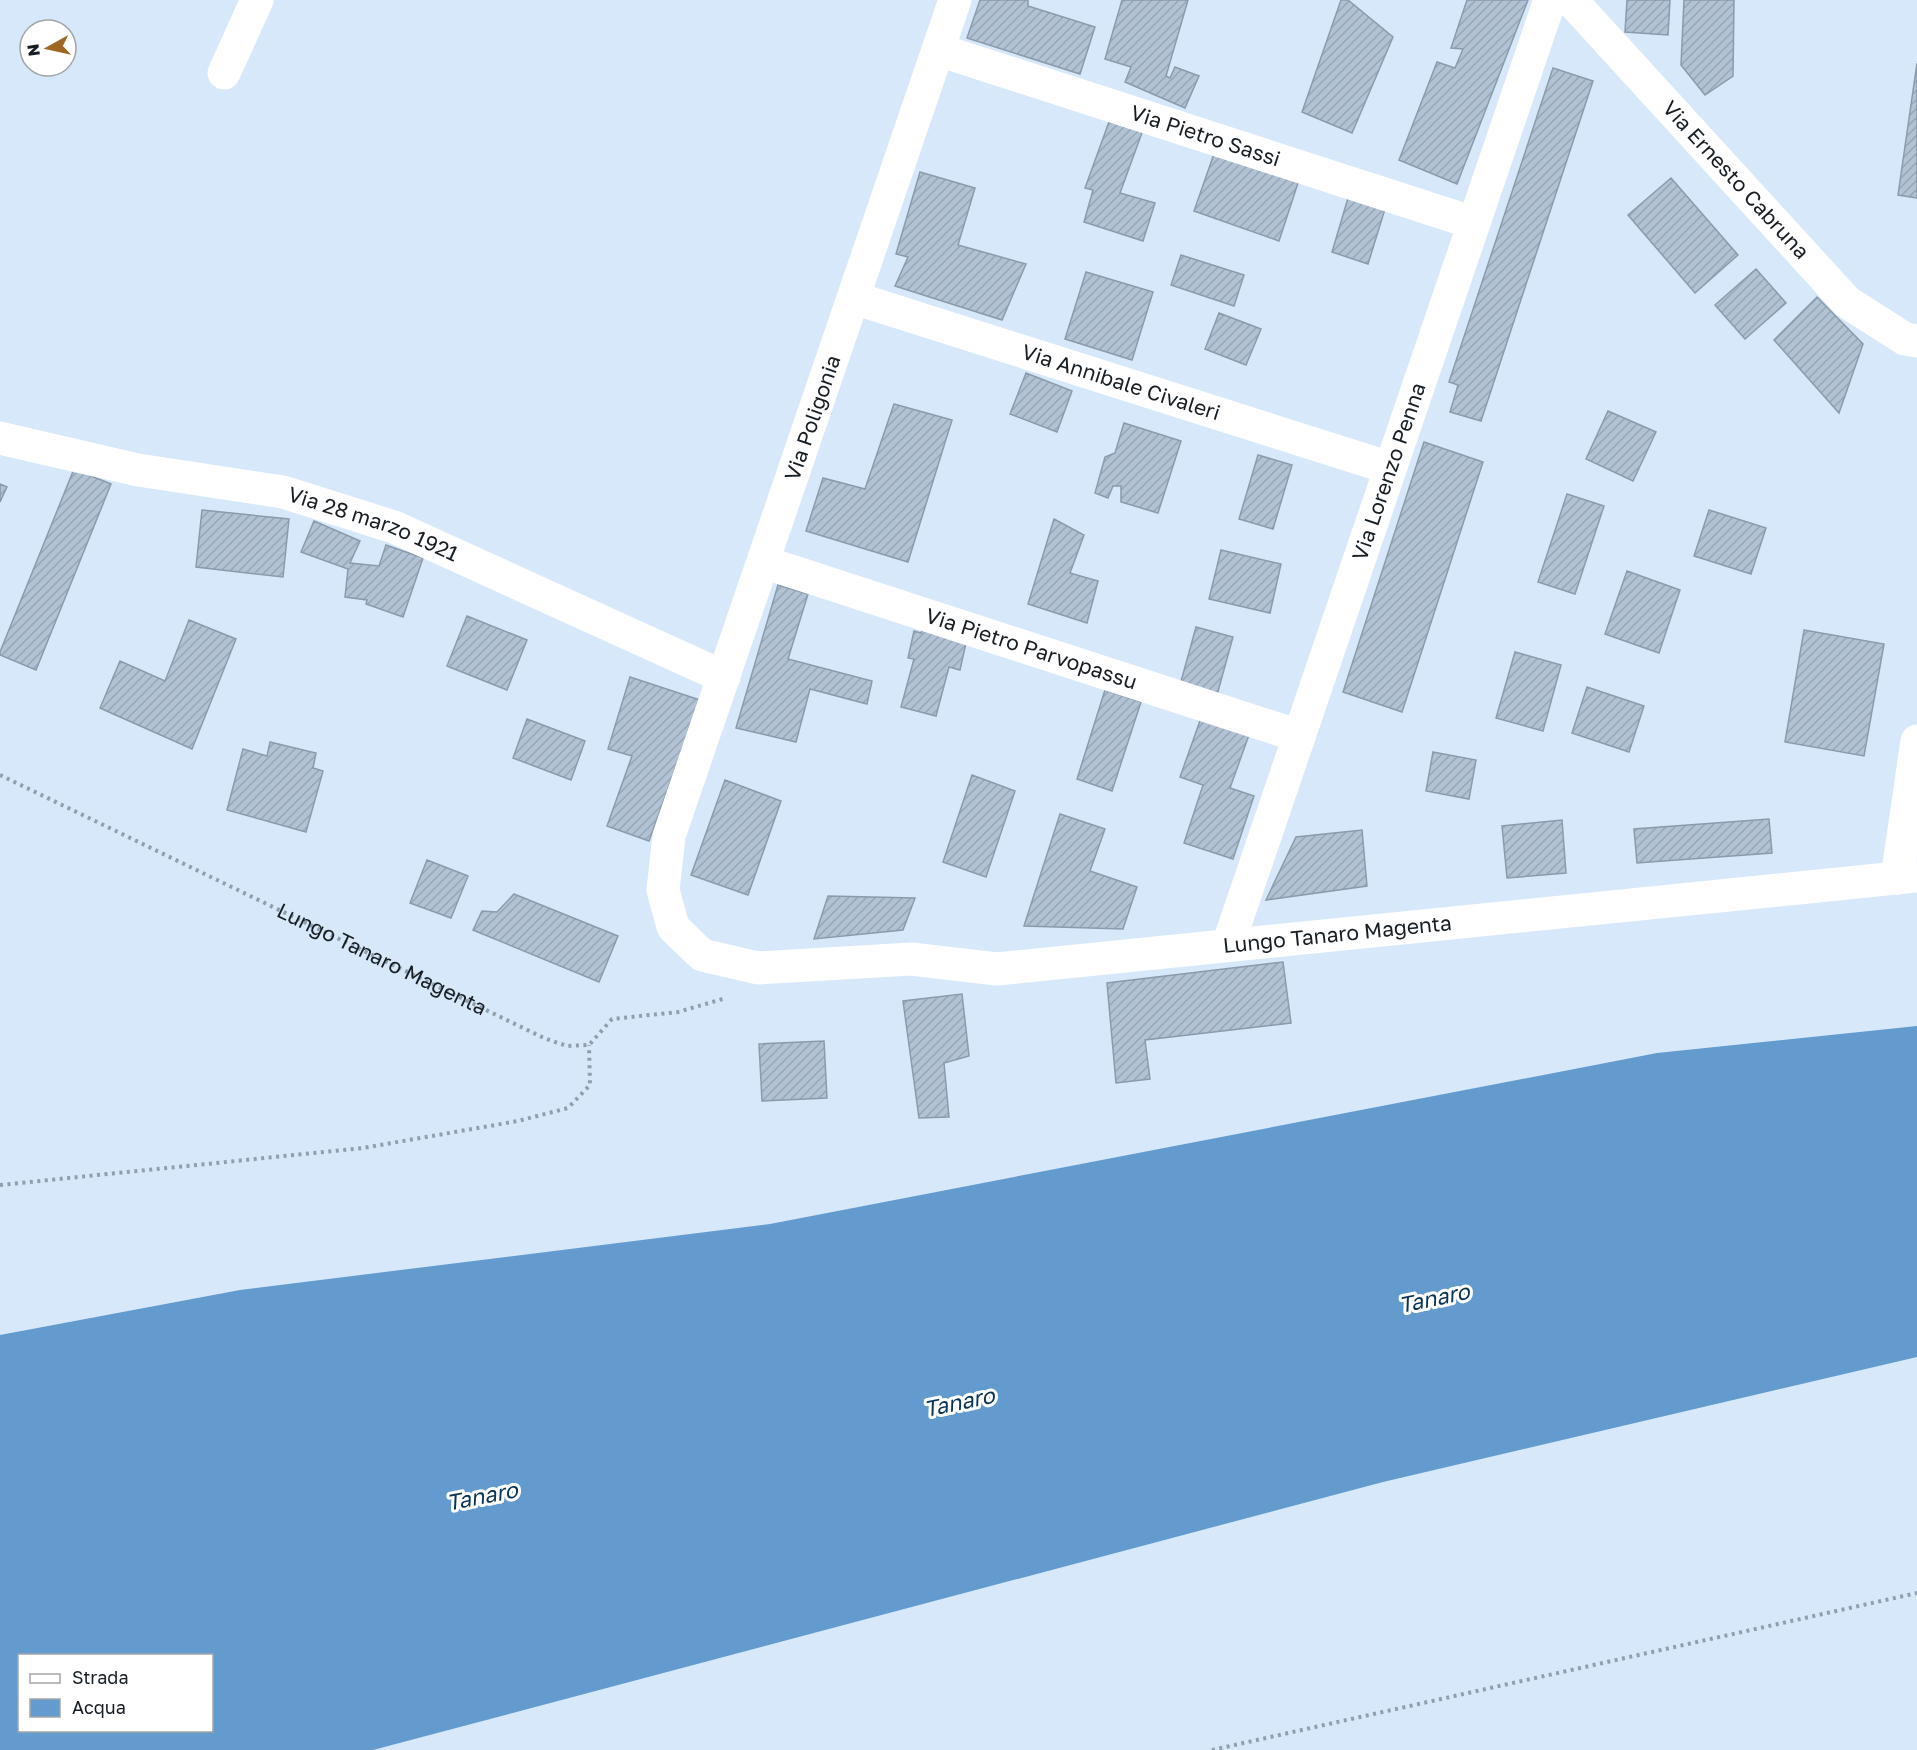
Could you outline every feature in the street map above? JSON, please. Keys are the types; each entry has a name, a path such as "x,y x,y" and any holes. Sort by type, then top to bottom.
{"street":[{"path":"224,73 257,0"},
{"name":"Via Poligonia","path":"669,836 956,0"},
{"name":"Via Lorenzo Penna","path":"1228,945 1550,0"},
{"name":"Via Ernesto Cabruna","path":"1571,0 1847,302 1905,339 1917,340"},
{"name":"Via Pietro Sassi","path":"939,50 1474,223"},
{"name":"Via Annibale Civaleri","path":"854,298 1390,468"},
{"name":"Via 28 marzo 1921","path":"0,438 138,470 283,492 394,527 724,677"},
{"name":"Via Pietro Parvopassu","path":"763,562 1299,736"},
{"path":"1907,877 1917,741"},
{"name":"Lungo Tanaro Magenta","path":"669,836 663,890 673,927 702,955 759,968 911,959 997,969 1907,877"}],"path":[{"name":"Lungo Tanaro Magenta","path":"0,775 544,1038 567,1046 589,1045"},
{"path":"0,1185 363,1148 518,1120 568,1108 590,1085 589,1045 612,1019 678,1012 739,993 759,968"},
{"path":"1212,1750 1917,1593"}],"water":[{"name":"Tanaro","path":"1917,1026 1917,1357 1383,1482 373,1750 0,1750 0,1335 240,1290 770,1224 1657,1053"}],"building":[{"path":"980,0 1028,0 1028,6 1095,27 1080,74 967,38"},
{"path":"1122,0 1188,0 1166,76 1170,78 1175,67 1199,76 1185,108 1125,82 1131,67 1105,59"},
{"path":"1341,0 1348,0 1393,37 1352,133 1302,112"},
{"path":"1467,0 1528,0 1457,184 1399,160 1437,62 1455,68 1463,49 1451,48"},
{"path":"1627,0 1670,0 1668,35 1625,32"},
{"path":"1684,0 1734,0 1733,76 1705,95 1681,65"},
{"path":"1917,63 1917,198 1898,195"},
{"path":"1553,68 1593,81 1481,421 1450,412 1458,385 1449,382"},
{"path":"1109,122 1143,130 1120,193 1155,203 1143,241 1084,222 1093,190 1085,188"},
{"path":"1215,151 1299,180 1279,241 1194,211"},
{"path":"920,172 975,188 958,245 1026,264 1002,320 895,286 908,257 896,254"},
{"path":"1671,178 1738,255 1695,293 1628,215"},
{"path":"1348,198 1385,209 1368,264 1332,252"},
{"path":"1181,255 1244,275 1234,306 1171,285"},
{"path":"1756,269 1786,303 1745,339 1715,305"},
{"path":"1086,272 1153,292 1132,360 1065,339"},
{"path":"1817,297 1863,344 1839,413 1774,340"},
{"path":"1219,313 1261,329 1246,365 1205,349"},
{"path":"1026,373 1072,391 1057,432 1010,414"},
{"path":"894,404 952,420 908,562 806,531 823,478 865,489"},
{"path":"1608,411 1656,432 1633,481 1586,459"},
{"path":"1124,423 1181,441 1158,513 1121,502 1121,486 1113,486 1108,498 1095,493 1105,457 1115,453"},
{"path":"1424,442 1483,462 1402,712 1343,692"},
{"path":"1258,455 1292,465 1273,529 1239,519"},
{"path":"74,469 111,484 36,670 0,655 0,652"},
{"path":"0,484 7,487 0,502"},
{"path":"1567,494 1604,506 1575,594 1538,582"},
{"path":"202,510 289,519 283,577 196,567"},
{"path":"1709,510 1766,528 1751,574 1694,556"},
{"path":"1054,519 1084,535 1070,573 1098,581 1087,623 1028,604"},
{"path":"314,521 360,541 350,563 379,566 386,545 423,558 403,617 366,604 367,600 345,597 348,569 301,552"},
{"path":"1221,550 1281,564 1270,613 1209,599"},
{"path":"1627,571 1680,590 1659,653 1605,634"},
{"path":"778,585 808,594 788,659 872,681 867,704 810,689 796,742 736,728"},
{"path":"467,616 527,640 507,690 447,666"},
{"path":"189,620 236,639 192,749 100,708 120,661 165,681"},
{"path":"1196,627 1233,637 1217,695 1180,685"},
{"path":"922,630 966,643 960,670 949,667 936,716 901,707 914,659 908,658 914,631 921,633"},
{"path":"1804,630 1884,644 1864,756 1785,742"},
{"path":"1515,652 1561,665 1543,731 1496,718"},
{"path":"630,677 700,700 649,841 607,826 632,756 608,749"},
{"path":"1587,687 1644,706 1629,752 1572,733"},
{"path":"1105,690 1141,702 1112,791 1077,779"},
{"path":"1201,718 1249,735 1230,788 1254,796 1233,859 1184,843 1203,785 1180,777"},
{"path":"527,719 585,741 571,780 513,758"},
{"path":"270,742 316,753 313,768 323,771 306,832 227,810 243,749 267,756"},
{"path":"1433,752 1476,760 1469,799 1426,791"},
{"path":"972,775 1015,791 986,877 943,862"},
{"path":"725,780 781,801 748,895 691,875"},
{"path":"1060,814 1105,829 1090,871 1137,887 1123,929 1024,926"},
{"path":"1769,819 1772,853 1637,863 1634,829"},
{"path":"1562,820 1566,873 1507,878 1502,826"},
{"path":"1362,830 1367,886 1266,900 1296,837"},
{"path":"427,860 468,876 451,918 410,903"},
{"path":"514,894 618,936 599,982 473,930 482,911 497,912"},
{"path":"828,896 915,898 903,930 814,939"},
{"path":"1283,962 1291,1023 1145,1040 1150,1079 1116,1083 1107,983"},
{"path":"962,994 969,1056 944,1063 949,1117 919,1118 903,1001"},
{"path":"824,1041 827,1098 762,1101 759,1044"}]}
